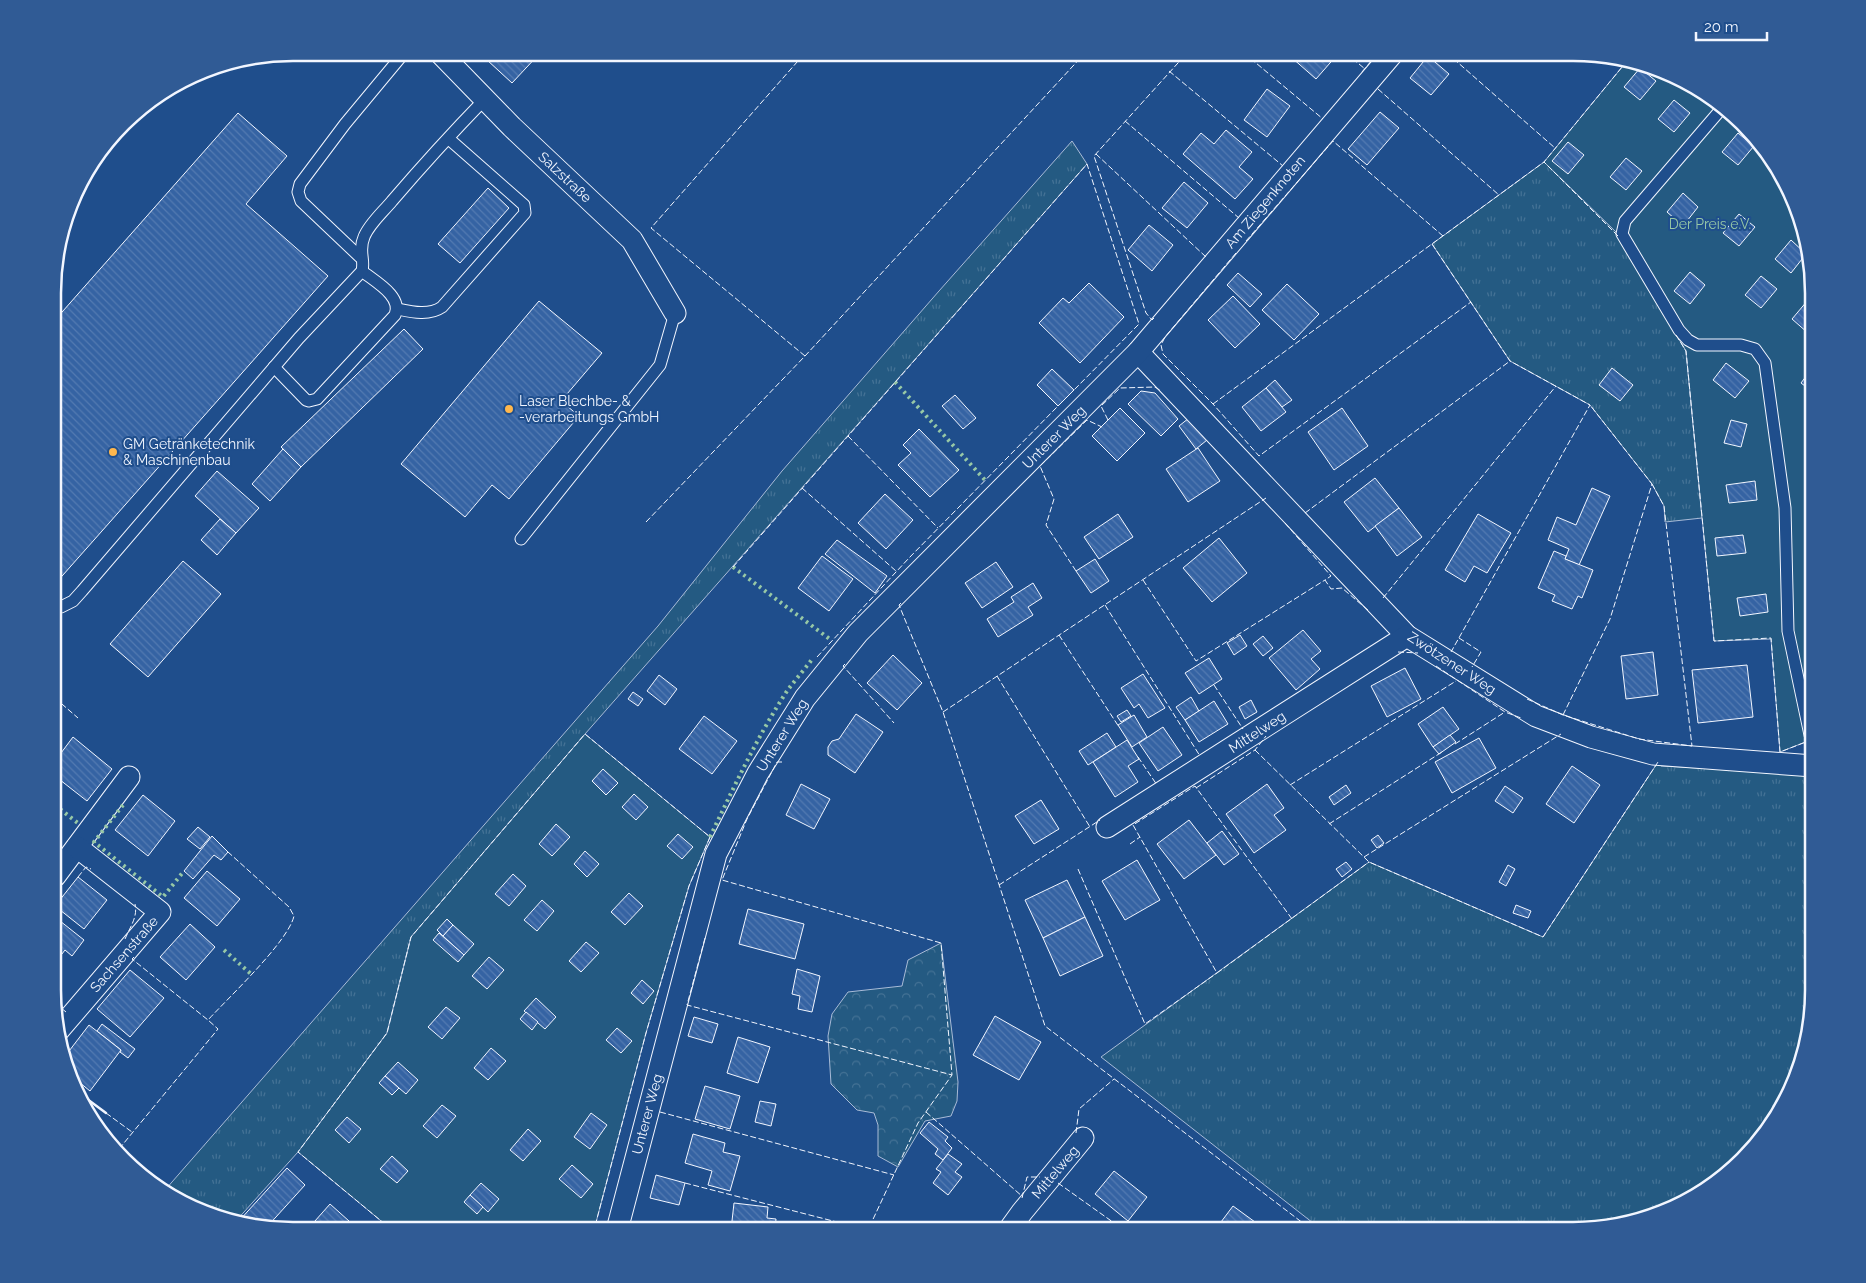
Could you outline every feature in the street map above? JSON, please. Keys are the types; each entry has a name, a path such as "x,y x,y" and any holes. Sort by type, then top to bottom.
{"street":[{"name":"Salzstraße","path":"449,61 512,127 632,240 675,312"},
{"name":"Am Ziegenknoten","path":"1138,352 1386,61"},
{"name":"Zwötzener Weg","path":"1138,352 1407,636 1536,716 1592,737 1653,754 1805,766"},
{"name":"Unterer Weg","path":"619,1222 716,854 758,773 805,698 858,633 1138,352"},
{"name":"Mittelweg","path":"1107,828 1407,636"},
{"path":"61,867 129,778"},
{"name":"Sachsenstraße","path":"64,1024 160,912 77,847"},
{"name":"Mittelweg","path":"1015,1222 1083,1138"}],"lane":[{"path":"360,257 301,201 298,192 300,184 345,124 397,61"},
{"path":"61,607 68,604 82,591 274,367 362,270 361,245 366,233 485,98"},
{"path":"1718,113 1625,221 1622,234 1679,330 1688,340 1697,345 1741,345 1755,349 1765,363 1785,508 1788,631 1805,711"},
{"path":"398,309 414,312 433,312 442,307 525,213 524,205 448,138"},
{"path":"274,367 306,400 316,399 395,314 398,309 392,296 362,270"},
{"path":"521,539 660,365 675,312"}],"green space":[{"name":"Der Preis e.V.","path":"1622,67 1675,85 1714,109 1737,129 1757,152 1781,191 1797,233 1803,263 1805,293 1805,742 1780,752 1771,639 1714,641 1686,351 1616,232 1544,162"},
{"path":"1072,141 1087,164 585,734 411,937 387,1033 298,1152 241,1216 205,1204 169,1186 658,626 782,471"},
{"path":"1544,162 1616,232 1686,351 1702,518 1665,522 1664,506 1652,484 1590,405 1510,361 1432,244"},
{"path":"585,734 710,837 689,886 646,1033 596,1222 382,1222 298,1152 387,1033 411,937"},
{"path":"1658,762 1661,766 1805,774 1805,990 1803,1020 1797,1050 1774,1106 1747,1143 1726,1164 1702,1183 1661,1204 1633,1214 1603,1220 1573,1222 1312,1222 1101,1057 1369,862 1543,937"},
{"path":"941,943 958,1082 957,1101 951,1116 925,1121 898,1167 878,1156 878,1125 874,1113 857,1110 831,1084 828,1036 832,1014 848,992 902,986 908,960"}],"building":[{"path":"488,61 533,61 512,83"},
{"path":"1296,61 1332,61 1316,79"},
{"path":"1424,61 1434,61 1449,74 1431,95 1410,78"},
{"path":"1638,71 1648,74 1656,81 1640,100 1624,87"},
{"path":"1267,89 1290,106 1267,137 1244,120"},
{"path":"1674,100 1690,113 1674,132 1658,119"},
{"path":"1380,112 1399,128 1367,165 1348,149"},
{"name":"GM Getränketechnik & Maschinenbau","path":"238,113 287,156 246,204 328,276 61,577 61,313"},
{"path":"1226,130 1252,152 1239,167 1253,179 1235,199 1183,154 1201,133 1214,144"},
{"path":"1738,133 1753,147 1738,165 1722,152"},
{"path":"1568,142 1584,155 1568,174 1552,161"},
{"path":"1626,158 1642,171 1626,190 1610,177"},
{"path":"1184,182 1208,203 1187,228 1162,208"},
{"path":"488,188 509,208 460,263 438,244"},
{"path":"1683,193 1698,207 1683,226 1667,212"},
{"path":"1739,214 1755,227 1739,246 1723,233"},
{"path":"1149,225 1173,245 1152,271 1128,250"},
{"path":"1791,240 1800,248 1802,259 1791,273 1775,259"},
{"path":"1690,272 1705,285 1690,304 1674,291"},
{"path":"1238,273 1262,294 1250,307 1227,285"},
{"path":"1761,276 1777,289 1761,308 1745,295"},
{"path":"1089,283 1124,317 1080,363 1039,323 1063,298 1069,303"},
{"path":"1287,284 1319,314 1294,340 1262,310"},
{"path":"1233,296 1260,324 1235,348 1208,320"},
{"name":"Laser Blechbe- & -verarbeitungs GmbH","path":"539,301 602,353 561,401 579,416 509,499 492,485 465,517 401,464"},
{"path":"1805,304 1805,330 1792,319"},
{"path":"404,329 423,349 301,467 281,447"},
{"path":"1726,363 1749,381 1735,398 1713,380"},
{"path":"1612,368 1633,385 1620,401 1599,385"},
{"path":"1052,369 1074,390 1058,406 1037,385"},
{"path":"1805,378 1805,386 1801,383"},
{"path":"1275,380 1292,400 1282,407 1266,388"},
{"path":"1266,388 1286,412 1261,431 1242,407"},
{"path":"1141,391 1155,393 1178,419 1161,436 1128,404"},
{"path":"955,395 976,418 963,429 942,406"},
{"path":"1120,408 1145,433 1117,461 1092,436"},
{"path":"1342,408 1368,446 1334,470 1308,432"},
{"path":"1189,418 1207,440 1196,449 1179,426"},
{"path":"1731,420 1747,424 1741,447 1724,443"},
{"path":"919,429 959,470 930,497 898,465 911,453 903,445"},
{"path":"1198,448 1220,481 1188,502 1166,469"},
{"path":"283,449 301,467 270,501 252,484"},
{"path":"217,471 259,508 236,533 195,496"},
{"path":"1375,478 1399,508 1368,532 1344,502"},
{"path":"1755,481 1757,500 1729,503 1726,485"},
{"path":"1592,488 1610,496 1579,565 1565,559 1569,549 1548,540 1557,517 1576,525"},
{"path":"885,494 913,520 886,549 858,523"},
{"path":"1399,508 1422,537 1397,556 1375,526"},
{"path":"1118,514 1133,537 1099,559 1084,537"},
{"path":"1478,514 1511,533 1487,573 1474,566 1465,582 1445,570"},
{"path":"220,519 236,533 217,555 201,540"},
{"path":"1743,535 1746,553 1717,556 1715,538"},
{"path":"1219,538 1247,573 1212,602 1183,568"},
{"path":"837,540 887,576 875,593 825,554"},
{"path":"1554,551 1566,556 1565,559 1593,570 1582,598 1578,596 1572,609 1552,601 1555,595 1538,588"},
{"path":"822,556 853,579 829,611 798,588"},
{"path":"1095,559 1109,581 1091,593 1076,571"},
{"path":"183,561 221,594 148,677 110,644"},
{"path":"996,562 1013,587 982,608 965,583"},
{"path":"1033,583 1042,598 1028,607 1033,615 998,637 987,619 1014,602 1011,597"},
{"path":"1766,594 1768,612 1740,616 1737,598"},
{"path":"1303,630 1321,651 1311,659 1320,669 1296,690 1269,658"},
{"path":"1240,635 1247,646 1234,655 1227,643"},
{"path":"1263,636 1273,648 1263,656 1253,644"},
{"path":"1653,652 1658,695 1626,699 1621,656"},
{"path":"893,655 922,683 897,710 867,683"},
{"path":"1209,658 1222,679 1199,694 1185,673"},
{"path":"1747,665 1753,717 1698,723 1692,670"},
{"path":"1405,668 1421,699 1387,717 1371,686"},
{"path":"1143,674 1165,708 1148,718 1139,704 1134,708 1121,688"},
{"path":"659,675 677,689 665,705 647,691"},
{"path":"633,692 643,699 638,706 628,699"},
{"path":"1191,697 1199,711 1185,720 1176,707"},
{"path":"1251,700 1257,712 1245,719 1239,707"},
{"path":"1214,701 1228,724 1199,742 1185,720"},
{"path":"1443,707 1459,729 1433,747 1418,724"},
{"path":"1127,710 1131,716 1121,722 1117,716"},
{"path":"856,714 883,732 855,773 828,755 828,747 832,741 839,739"},
{"path":"1134,715 1147,737 1132,747 1118,725"},
{"path":"704,716 737,741 712,774 679,749"},
{"path":"1163,727 1182,755 1158,771 1139,743"},
{"path":"1107,733 1116,747 1088,765 1079,751"},
{"path":"1450,735 1456,742 1439,754 1433,747"},
{"path":"73,737 112,769 87,801 61,781 61,753"},
{"path":"1479,738 1496,768 1452,793 1435,762"},
{"path":"1127,740 1139,759 1128,766 1138,782 1115,797 1093,762"},
{"path":"1572,766 1600,785 1574,823 1546,804"},
{"path":"603,769 618,783 606,795 592,781"},
{"path":"801,784 830,799 814,829 786,815"},
{"path":"1267,784 1284,808 1274,815 1286,830 1254,853 1226,814"},
{"path":"1346,785 1351,793 1334,805 1329,797"},
{"path":"1505,786 1523,798 1513,813 1495,801"},
{"path":"634,794 648,807 636,820 622,807"},
{"path":"143,795 175,821 148,856 115,830"},
{"path":"1041,800 1059,829 1034,844 1015,816"},
{"path":"1189,820 1216,855 1184,879 1157,844"},
{"path":"556,824 570,837 552,856 539,844"},
{"path":"198,827 210,837 200,849 187,839"},
{"path":"1222,831 1239,854 1224,865 1207,843"},
{"path":"678,834 693,847 682,859 667,846"},
{"path":"1378,835 1384,843 1377,848 1371,840"},
{"path":"212,836 228,852 221,860 214,855 193,879 184,871"},
{"path":"585,851 599,864 587,877 574,864"},
{"path":"1137,860 1160,900 1125,920 1102,881"},
{"path":"1346,862 1352,869 1342,877 1336,869"},
{"path":"1508,865 1515,869 1506,886 1499,882"},
{"path":"207,871 240,899 217,926 184,898"},
{"path":"513,874 526,886 509,906 495,894"},
{"path":"78,877 107,900 84,929 61,911 61,898"},
{"path":"1067,880 1085,917 1043,938 1025,900"},
{"path":"629,893 643,906 625,925 611,912"},
{"path":"542,900 554,911 537,931 524,920"},
{"path":"1516,905 1531,911 1528,918 1513,913"},
{"path":"748,909 804,924 795,959 739,944"},
{"path":"1085,917 1103,956 1060,976 1043,938"},
{"path":"447,919 453,925 443,936 437,930"},
{"path":"61,922 84,940 72,956 65,950 61,955"},
{"path":"190,924 215,947 186,980 160,957"},
{"path":"453,925 474,944 464,955 443,936"},
{"path":"439,933 464,955 458,962 433,940"},
{"path":"586,942 599,953 581,972 569,961"},
{"path":"489,957 504,970 487,989 472,976"},
{"path":"797,969 820,976 812,1012 798,1009 800,996 792,994"},
{"path":"130,970 164,998 130,1037 97,1009"},
{"path":"642,980 654,991 643,1004 631,993"},
{"path":"536,998 556,1017 545,1029 524,1011"},
{"path":"446,1007 460,1018 442,1039 428,1027"},
{"path":"526,1012 538,1022 532,1030 520,1019"},
{"path":"995,1016 1041,1042 1019,1080 973,1055"},
{"path":"694,1017 718,1024 712,1043 688,1036"},
{"path":"102,1024 135,1049 128,1058 97,1031"},
{"path":"89,1025 121,1050 90,1091 82,1084 69,1051"},
{"path":"617,1028 632,1041 621,1053 606,1040"},
{"path":"738,1037 770,1047 758,1083 727,1073"},
{"path":"491,1048 506,1061 488,1080 474,1068"},
{"path":"398,1062 418,1080 406,1094 385,1076"},
{"path":"385,1076 399,1088 392,1095 379,1083"},
{"path":"705,1086 740,1096 730,1129 695,1119"},
{"path":"760,1101 776,1104 771,1126 755,1122"},
{"path":"442,1105 456,1116 437,1138 423,1126"},
{"path":"591,1113 607,1125 590,1149 574,1137"},
{"path":"347,1117 361,1129 349,1143 335,1130"},
{"path":"929,1122 948,1137 945,1141 952,1148 943,1160 935,1154 938,1149 920,1133"},
{"path":"528,1129 541,1141 523,1161 510,1150"},
{"path":"693,1134 725,1143 723,1152 740,1156 730,1191 708,1185 712,1171 685,1163"},
{"path":"948,1154 962,1164 955,1172 962,1177 948,1195 933,1183 941,1172 936,1169"},
{"path":"392,1156 408,1171 397,1183 380,1169"},
{"path":"572,1165 593,1184 581,1198 559,1179"},
{"path":"287,1168 305,1185 273,1221 243,1216"},
{"path":"1114,1171 1147,1197 1128,1221 1095,1194"},
{"path":"656,1175 685,1183 679,1205 650,1198"},
{"path":"481,1183 499,1199 488,1212 470,1195"},
{"path":"470,1195 483,1207 477,1214 464,1202"},
{"path":"734,1203 768,1207 767,1218 776,1219 776,1222 732,1222"},
{"path":"330,1204 349,1221 348,1222 314,1222"},
{"path":"1233,1206 1255,1222 1221,1222"}],"hedge":[{"path":"895,382 985,480"},
{"path":"733,567 831,640"},
{"path":"710,837 766,726 787,691 813,658"},
{"path":"123,805 94,842 163,897 184,871"},
{"path":"61,810 79,824"},
{"path":"224,950 251,974"}],"fence":[{"path":"798,61 651,228 805,356"},
{"path":"646,522 805,356 1078,61"},
{"path":"1154,318 1152,320 1146,313 1094,156 1180,61"},
{"path":"1254,61 1323,119"},
{"path":"1356,61 1365,69"},
{"path":"1362,72 1371,61"},
{"path":"1456,61 1555,148"},
{"path":"1618,236 1544,162 1622,67"},
{"path":"1169,71 1283,166"},
{"path":"1378,89 1499,195"},
{"path":"1125,121 1239,218"},
{"path":"1246,241 1333,141 1443,236"},
{"path":"1096,154 1206,257"},
{"path":"1213,404 1544,162"},
{"path":"733,567 1087,164 1139,324 1074,390"},
{"path":"1432,244 1510,361 1590,405 1451,652"},
{"path":"1236,253 1165,337 1161,345 1163,354 1213,404 1259,456 1471,302"},
{"path":"1676,335 1686,351 1714,641 1771,638 1780,752 1805,742"},
{"path":"1305,513 1510,361"},
{"path":"1383,598 1556,386"},
{"path":"1108,420 1101,406 1120,388 1155,387 1161,391"},
{"path":"1563,715 1610,619 1652,484 1590,405"},
{"path":"817,657 909,558 1058,406"},
{"path":"1076,571 1046,525 1054,499 1040,466 1087,420 1102,427"},
{"path":"848,436 938,528"},
{"path":"1527,699 1563,715 1639,739 1692,746 1664,506 1652,484"},
{"path":"802,488 896,571"},
{"path":"943,712 1266,498"},
{"path":"1285,523 1331,576 1325,580 1331,589 1342,588 1369,611"},
{"path":"1143,580 1196,661 1325,580"},
{"path":"901,603 899,605 943,712 1045,1026 1302,1222"},
{"path":"1105,605 1200,756"},
{"path":"1059,635 1119,727"},
{"path":"1459,638 1481,652 1472,667"},
{"path":"1398,652 1418,653"},
{"path":"845,664 843,666 894,723"},
{"path":"1436,666 1505,712 1521,718"},
{"path":"997,676 1090,827"},
{"path":"1290,785 1456,681"},
{"path":"1214,685 1243,729"},
{"path":"61,703 78,718"},
{"path":"1455,744 1505,712"},
{"path":"382,1222 298,1152 387,1033 411,937 585,734 710,837 689,886 646,1033 596,1222"},
{"path":"1364,857 1561,734"},
{"path":"1196,788 1255,750 1266,736"},
{"path":"1255,750 1369,862 1543,937 1658,762 1656,762"},
{"path":"1329,824 1442,752"},
{"path":"1138,757 1157,785"},
{"path":"782,762 777,762 747,819 722,880 941,943 952,1075 918,1123 872,1222"},
{"path":"1292,919 1195,786 1133,825 1217,973 1369,862"},
{"path":"999,885 1100,820"},
{"path":"1130,844 1140,837"},
{"path":"134,957 132,959 208,1020 256,970 281,940 294,916 289,907 228,852"},
{"path":"78,877 86,867 91,869"},
{"path":"1078,869 1145,1024 1217,973"},
{"path":"125,939 134,918 135,904"},
{"path":"705,938 687,1005 952,1075"},
{"path":"62,1009 66,1012"},
{"path":"122,1146 218,1029 208,1020"},
{"path":"1076,1133 1079,1109 1114,1079"},
{"path":"660,1112 894,1175"},
{"path":"926,1112 1023,1197"},
{"path":"106,1113 132,1132"},
{"path":"1022,1198 1027,1177 1040,1177"},
{"path":"685,1183 837,1222"},
{"path":"1058,1183 1113,1222"}],"wall":[{"path":"89,1101 106,1113"}],"place":[{"name":"Laser Blechbe- & -verarbeitungs GmbH","path":"509,409"},
{"name":"GM Getränketechnik & Maschinenbau","path":"113,452"}]}
